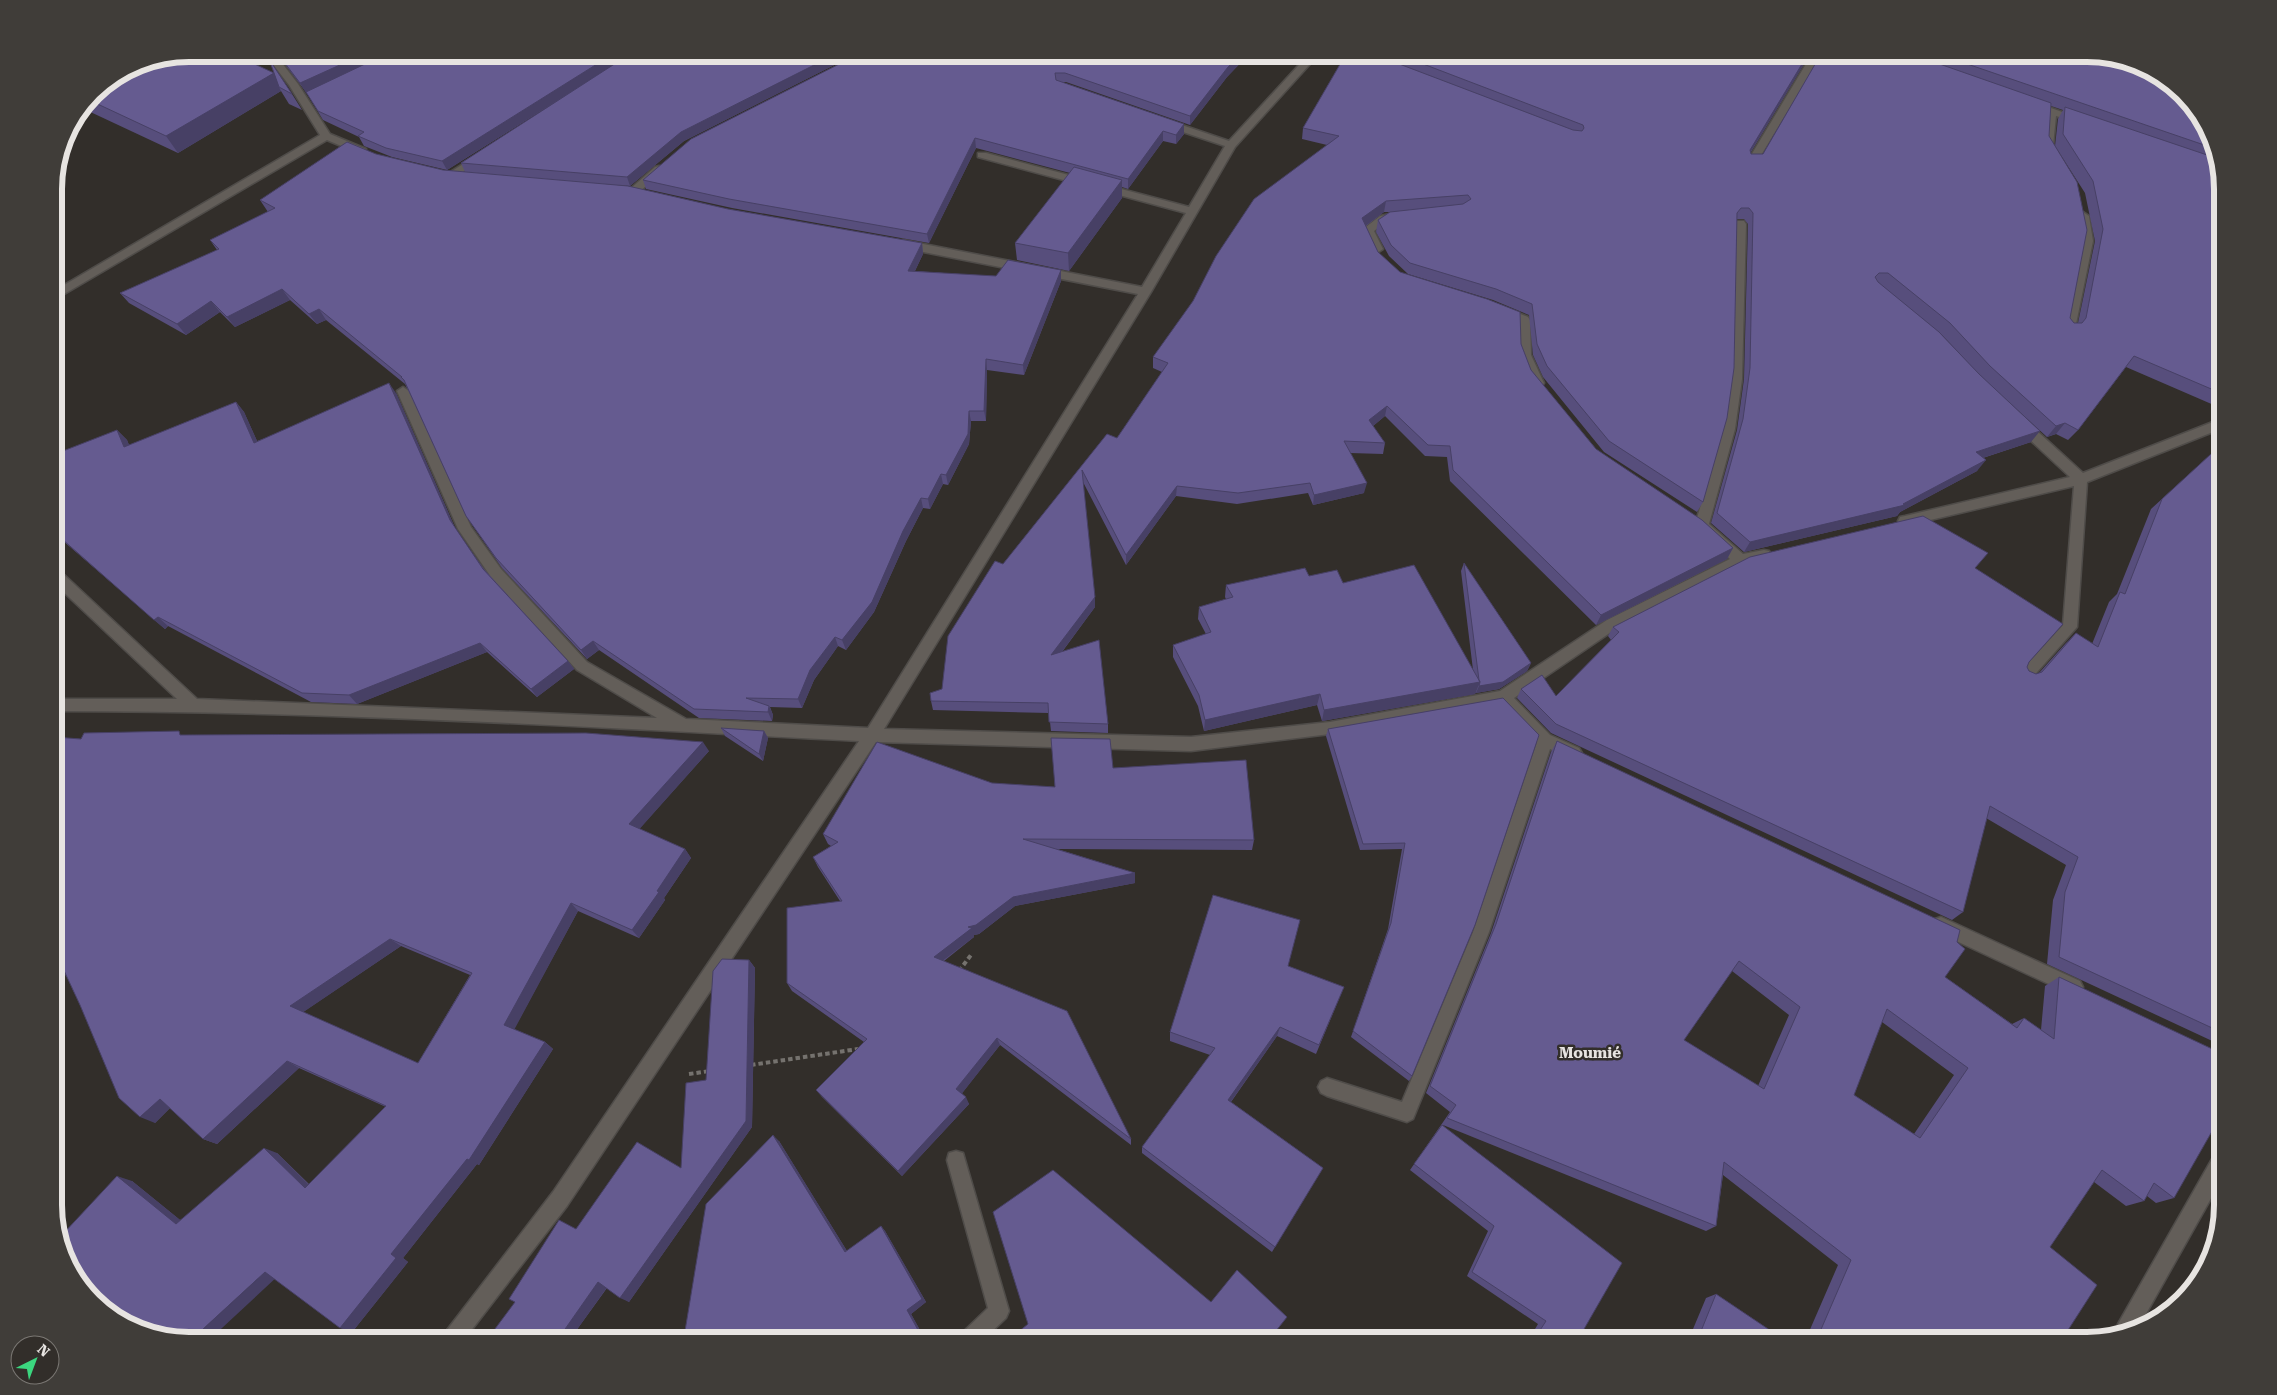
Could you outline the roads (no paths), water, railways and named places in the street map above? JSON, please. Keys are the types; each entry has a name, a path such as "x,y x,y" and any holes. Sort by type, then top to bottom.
{"street":[{"path":"277,63 306,98 326,136 370,154"},
{"path":"458,1332 560,1199 872,735 1145,292 1231,145 1306,63"},
{"path":"1752,162 1812,63"},
{"path":"2024,101 2089,124"},
{"path":"2051,111 2048,146 2058,162"},
{"path":"1155,119 1231,145"},
{"path":"63,291 326,136"},
{"path":"468,178 445,175 489,150"},
{"path":"982,155 1192,211"},
{"path":"651,196 629,192 669,161"},
{"path":"2069,329 2087,241 2079,201"},
{"path":"1382,259 1368,230 1384,218 1403,216"},
{"path":"1702,525 1729,429 1736,379 1740,224"},
{"path":"889,242 1145,292"},
{"path":"1488,305 1524,320 1526,355 1535,380 1547,395"},
{"path":"403,391 465,529 496,573 582,666 684,726"},
{"path":"2013,416 2081,479"},
{"path":"1892,524 2081,479 2214,427"},
{"path":"2025,676 2070,627 2081,479"},
{"path":"1688,514 1740,560"},
{"path":"63,705 194,705 559,719 872,735 1191,744 1330,728 1503,698 1612,624 1740,560 1778,551"},
{"path":"63,582 194,705"},
{"path":"1503,698 1545,740 1590,761"},
{"path":"1327,1087 1407,1113 1481,932 1545,740"},
{"path":"1930,920 2091,995"},
{"path":"956,1160 999,1311 977,1332"},
{"path":"2128,1325 2214,1175"}],"district":[{"name":"Moumié","path":"1590,1053"}]}
